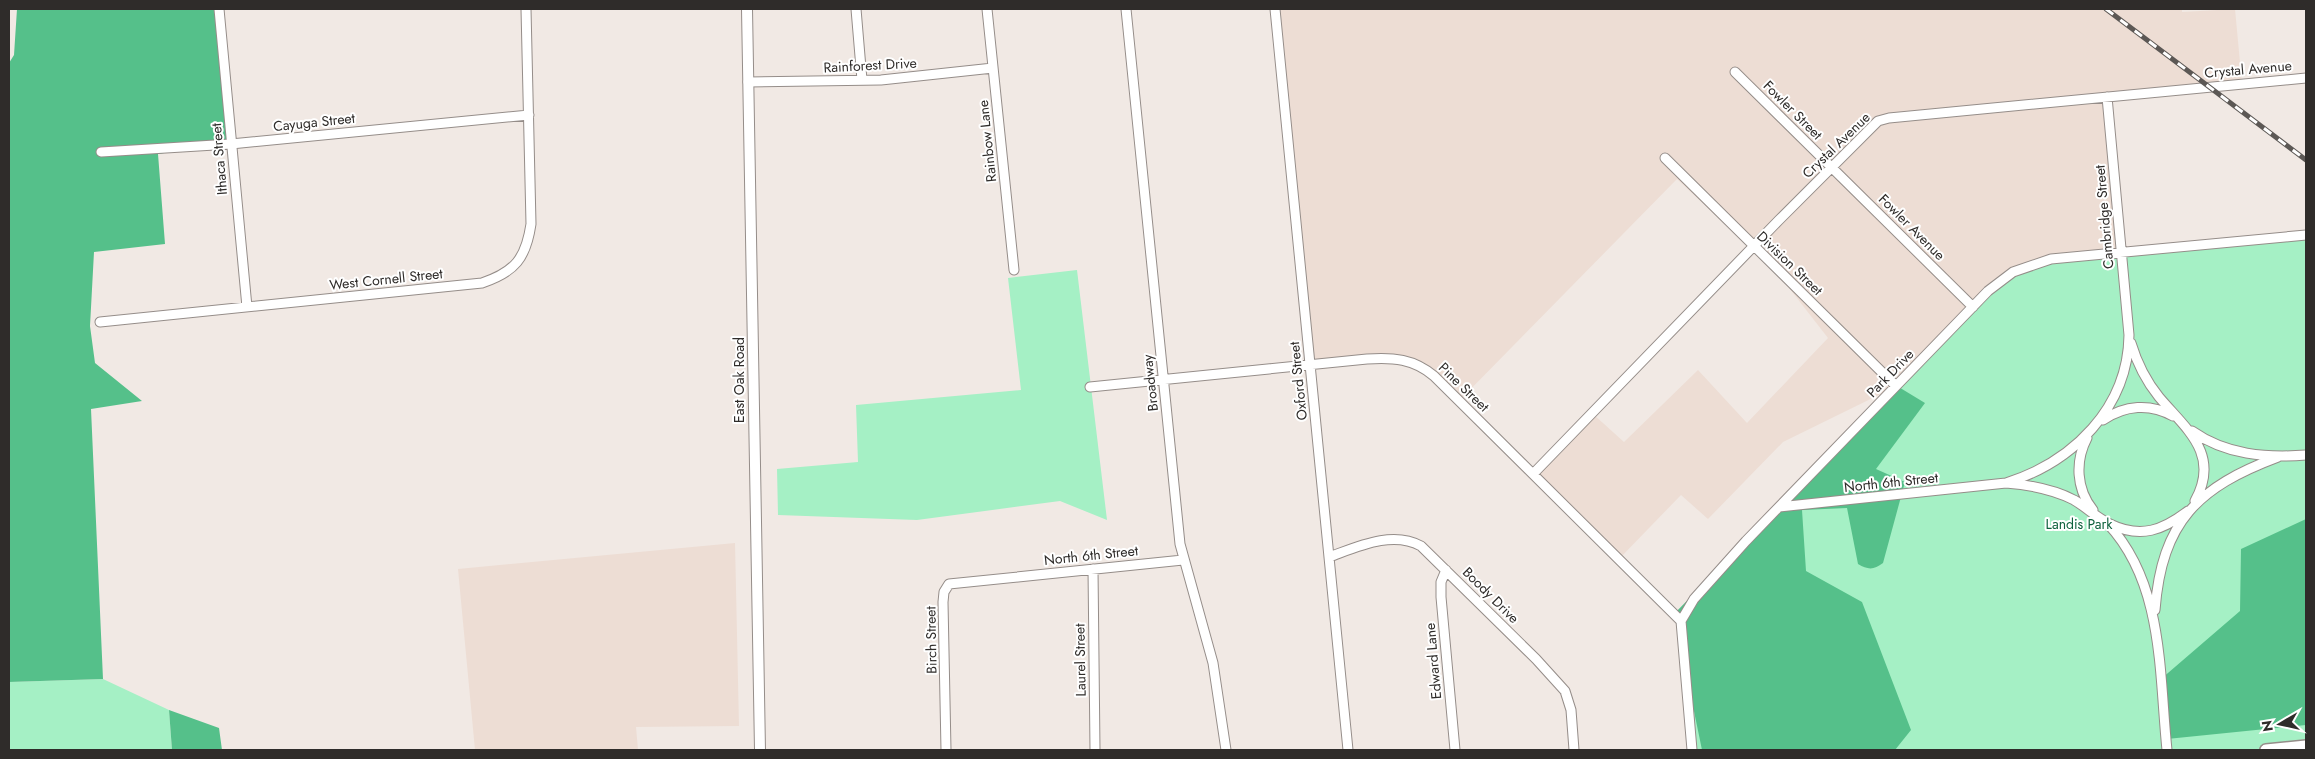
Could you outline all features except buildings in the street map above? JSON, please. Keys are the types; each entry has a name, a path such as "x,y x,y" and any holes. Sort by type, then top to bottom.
{"main road":[{"path":"2266,750 2306,746"}],"street":[{"name":"Ithaca Street","path":"219,9 246,307"},
{"name":"West Cornell Street","path":"100,322 482,283 513,268 525,249 531,224 526,9"},
{"name":"East Oak Road","path":"747,9 760,750"},
{"path":"856,9 862,80"},
{"name":"Rainbow Lane","path":"987,9 1014,270"},
{"name":"Broadway","path":"1126,9 1183,560 1213,663 1226,750"},
{"name":"Oxford Street","path":"1275,9 1348,750"},
{"name":"Rainforest Drive","path":"748,82 862,80 993,68"},
{"name":"Fowler Street","path":"1735,72 1832,168"},
{"name":"Crystal Avenue","path":"1533,474 1878,121 1889,118 2107,96 2306,78"},
{"name":"Cambridge Street","path":"2107,96 2129,335 2128,357 2119,385 2081,450 2078,473 2086,500 2121,538 2136,563 2148,592 2154,622 2167,750"},
{"name":"Cayuga Street","path":"101,152 231,144 529,115"},
{"name":"Division Street","path":"1665,158 1753,247 1896,386"},
{"name":"Fowler Avenue","path":"1832,168 1973,307"},
{"name":"Park Drive","path":"1682,621 1704,584 1973,307 2004,278 2022,268 2051,259 2306,235"},
{"name":"Cambridge Street","path":"2129,335 2134,354 2146,380 2187,428 2199,447 2203,466 2200,489 2172,539 2163,562 2157,590 2154,622"},
{"name":"Pine Street","path":"1090,387 1386,358 1404,359 1420,366 1434,376 1682,621"},
{"name":"North 6th Street","path":"2006,484 2050,465 2068,453 2097,424 2121,410 2146,407 2167,413 2187,428 2227,449 2260,456 2306,455"},
{"name":"North 6th Street","path":"1779,507 2006,484 2031,486 2062,495 2103,520 2128,530 2146,532 2169,526 2216,486 2248,469 2278,457"},
{"name":"Boody Drive","path":"1329,557 1372,543 1401,539 1421,546 1536,658 1565,691 1571,710 1574,750"},
{"name":"North 6th Street","path":"1002,577 1183,560"},
{"name":"Laurel Street","path":"1093,569 1094,750"},
{"name":"Edward Lane","path":"1446,570 1441,582 1441,597 1455,750"},
{"name":"Birch Street","path":"946,750 944,592 949,584 955,582 1002,577"},
{"path":"1682,621 1692,750"}],"shaded area":[{"path":"1275,9 2182,9 2182,12 2235,9 2242,84 2107,97 2122,257 1897,386 1783,442 1708,519 1681,495 1619,559 1534,475 1593,414 1624,442 1698,370 1747,423 1828,338 1779,275 1677,179 1457,403 1409,361 1310,367"},
{"path":"735,543 739,726 636,727 638,750 475,750 458,569"}],"green space":[{"path":"17,9 217,9 231,142 158,154 165,244 94,252 90,326 95,363 142,401 91,409 103,679 9,682 9,63 14,55"},
{"name":"Landis Park","path":"2306,235 2306,746 2266,750 1692,750 1683,651 1705,584 2004,278 2040,262"},
{"path":"1077,270 1107,520 1060,501 917,520 778,515 777,469 858,462 856,405 1021,390 1008,278"},
{"path":"1897,386 1925,403 1876,469 1905,482 1883,563 1871,568 1858,564 1847,508 1802,510 1806,571 1862,602 1911,730 1895,750 1702,750 1674,614"},
{"path":"2306,519 2306,725 2167,739 2161,679 2240,611 2241,549"},
{"path":"103,679 169,710 172,750 9,750 9,682"},
{"path":"169,710 219,728 222,750 172,750"}],"railway":[{"path":"2106,9 2306,160"}]}
